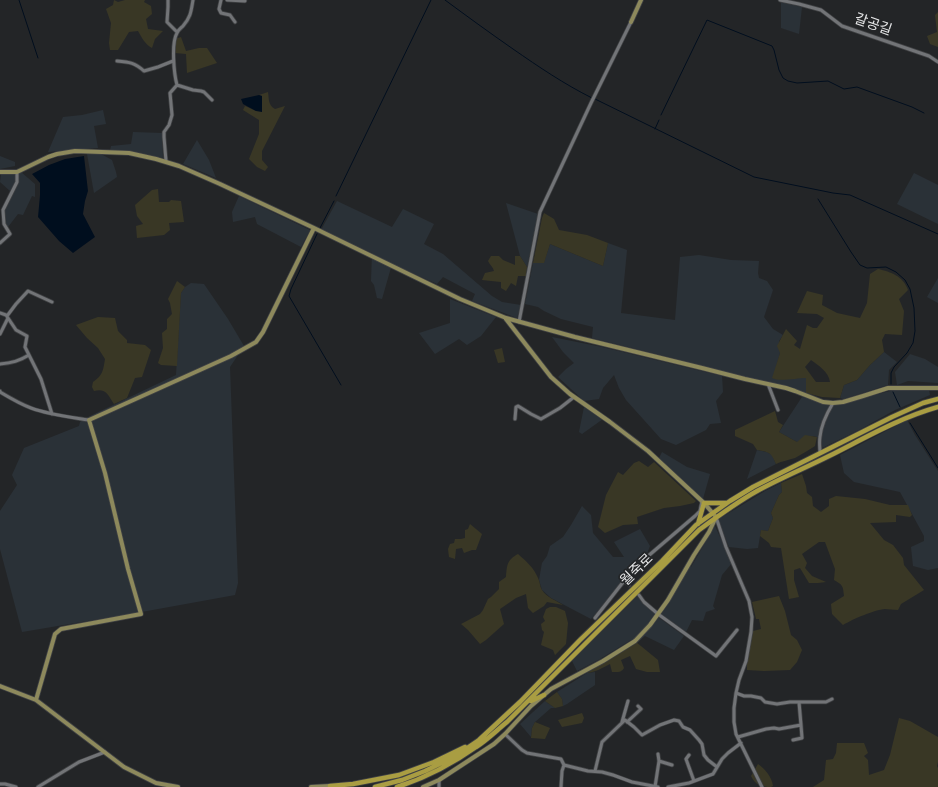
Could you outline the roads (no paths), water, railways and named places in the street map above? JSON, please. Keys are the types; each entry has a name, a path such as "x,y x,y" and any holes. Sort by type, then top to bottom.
{"main road":[{"name":"월죽로","path":"396,787 433,773 453,762 507,722 727,503 753,487 820,453 923,403 938,399"},
{"name":"월죽로","path":"375,787 402,780 425,771 454,757 479,740 520,702 580,640 698,524 757,490 885,427 923,411 938,407"},
{"path":"698,524 703,502 727,503"},
{"path":"527,702 544,695"},
{"path":"331,786 353,784 398,775 434,762 479,740"}],"street":[{"path":"168,0 167,22 177,32"},
{"path":"166,161 164,132 169,125 172,115 170,94 177,85 173,60 174,42 177,32 184,25 191,13 193,0"},
{"path":"221,0 219,9 221,13 230,15 236,22"},
{"path":"227,0 245,1"},
{"path":"518,322 540,212 641,0"},
{"name":"갈공길","path":"780,0 821,10 842,26 929,56 938,62"},
{"path":"118,61 130,62 144,71 158,68 173,60"},
{"path":"177,85 204,92 212,100"},
{"path":"0,172 17,172 48,157 75,151 129,153 166,161 220,184 314,228 460,299 518,322 795,391 823,402 833,404 888,388 938,388"},
{"path":"0,243 10,234 2,224 3,210 17,182 17,172"},
{"path":"0,391 17,402 32,408 52,414 89,420 231,356 256,342 263,332 314,228"},
{"path":"0,334 7,317 28,291 52,302"},
{"path":"0,313 6,315 16,330 27,336 25,347 41,379 52,414"},
{"path":"506,318 551,377 574,397 648,451 715,515 726,547 749,602 752,617 746,661 736,693 734,722 741,743 762,787"},
{"path":"0,364 19,361 29,355"},
{"path":"768,384 778,410"},
{"path":"515,419 516,407 518,406 541,419 560,408 574,397"},
{"path":"820,453 821,430 833,404"},
{"path":"36,700 55,634 61,629 141,614 128,569 105,473 89,420"},
{"path":"595,618 624,581 647,557 700,511 703,502"},
{"path":"423,787 439,780 494,744 550,689 603,661 635,641 650,625 668,600 708,532 715,515"},
{"path":"624,581 629,585"},
{"path":"639,595 644,602 658,614 716,656 737,630"},
{"path":"0,686 36,700 124,766 156,783 178,787"},
{"path":"736,693 744,696 761,698 765,702 777,704 790,702 826,702 832,699"},
{"path":"621,724 628,701"},
{"path":"793,740 802,738 799,702"},
{"path":"595,771 602,742 625,720 627,722 641,709 638,706"},
{"path":"627,722 642,735 660,725 674,720 679,722 683,727 690,730 699,740 702,744 704,755 717,767"},
{"path":"738,736 766,729 779,729 801,725"},
{"path":"505,734 527,753 561,759 564,764 588,771 602,772 632,782 656,787 659,761 658,754"},
{"path":"668,787 689,783 713,774 722,758 741,743"},
{"path":"38,787 79,762 106,752"},
{"path":"689,755 686,759 694,781"},
{"path":"659,761 672,765"},
{"path":"561,787 564,764"},
{"path":"439,780 439,787"},
{"path":"0,784 16,787"},
{"path":"311,787 331,786"}],"water":[{"path":"259,95 262,96 262,112 256,111 243,104 241,99"},
{"path":"84,156 88,191 83,214 95,237 73,253 59,241 38,217 40,183 32,174 65,159"}],"waterway":[{"path":"19,0 38,58"},
{"path":"336,196 431,0"},
{"path":"445,0 532,62 592,98"},
{"path":"661,115 707,20 772,46 779,70 783,78 788,81 797,83 828,81 844,89 857,87 912,107 924,113"},
{"path":"595,99 754,177 850,195 938,234"},
{"path":"655,129 659,120"},
{"path":"818,199 860,265 867,268 886,267 896,272 905,280 910,289 914,308 915,331 913,343 907,353 894,367 891,373 891,384"},
{"path":"320,228 334,201"},
{"path":"317,234 289,296 341,385"},
{"path":"893,392 900,407"},
{"path":"910,423 938,468"}]}
